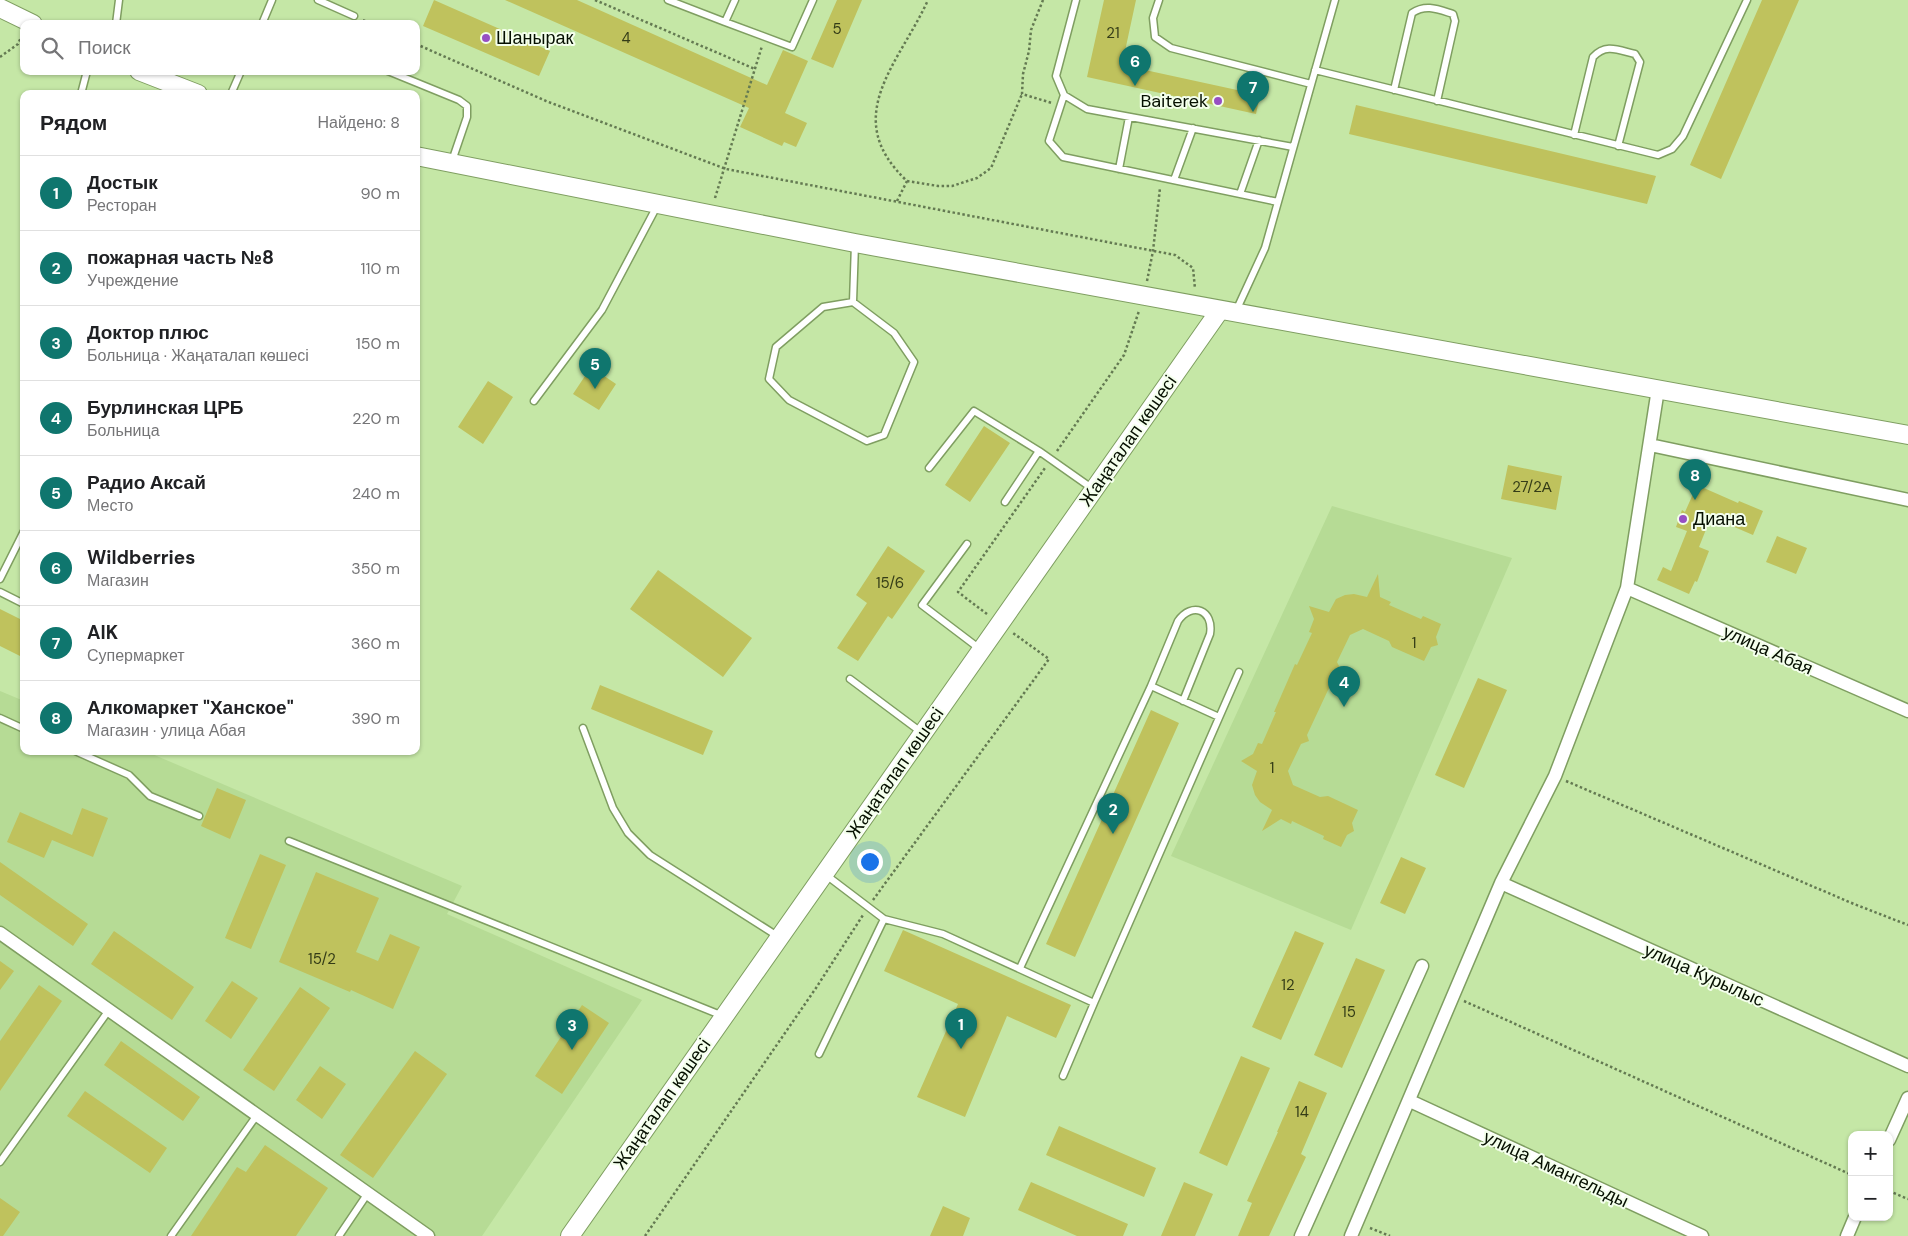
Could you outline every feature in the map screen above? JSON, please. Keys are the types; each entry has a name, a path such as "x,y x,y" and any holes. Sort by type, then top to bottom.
{"main road":[{"path":"0,8 25,20"},
{"path":"146,75 166,86 182,90"},
{"path":"420,157 855,243 1908,435"},
{"name":"Жаңаталап көшесі","path":"570,1236 1094,490 1228,311"}],"street":[{"path":"1351,1236 1410,1102 1501,883 1555,776 1627,588 1658,390"},
{"path":"1650,444 1908,500"},
{"name":"улица Абая","path":"1627,588 1908,711"},
{"name":"улица Курылыс","path":"1501,883 1908,1066"},
{"path":"0,933 428,1236"},
{"path":"1301,1236 1422,966"},
{"path":"1893,1131 1908,1098"},
{"name":"улица Амангельды","path":"1410,1102 1702,1236"},
{"path":"1848,1236 1854,1221"}],"lane":[{"path":"116,20 119,0"},
{"path":"265,20 272,0"},
{"path":"318,0 354,16"},
{"path":"668,0 792,47 813,0"},
{"path":"725,22 735,0"},
{"path":"1076,0 1056,76 1064,95 1087,109 1293,147"},
{"path":"1159,0 1153,18 1155,37 1171,48 1311,84"},
{"path":"1228,311 1265,248 1335,0"},
{"path":"1315,70 1658,155 1672,149 1682,136 1747,0"},
{"path":"1394,90 1412,13 1420,8 1430,7 1453,14 1455,21 1437,101"},
{"path":"1574,135 1593,58 1599,50 1608,48 1635,54 1640,62 1618,146"},
{"path":"82,90 86,75"},
{"path":"233,90 239,75"},
{"path":"398,75 459,100 467,106 467,117 451,163"},
{"path":"1064,95 1050,141 1063,157 1278,202"},
{"path":"1119,169 1129,117"},
{"path":"1174,180 1193,128"},
{"path":"1240,194 1259,140"},
{"path":"534,401 602,310 658,204"},
{"path":"853,302 855,243"},
{"path":"853,302 894,333 914,362 884,435 866,441 789,400 769,379 776,347 823,307 853,302"},
{"path":"929,468 974,411 1039,451 1094,490"},
{"path":"1005,502 1039,451"},
{"path":"0,579 20,540"},
{"path":"967,544 922,605 981,650"},
{"path":"0,592 20,602"},
{"path":"1020,968 1151,686 1178,621 1184,613 1194,610 1202,611 1208,615 1212,624 1210,634 1183,701"},
{"path":"1063,1076 1239,672"},
{"path":"850,679 922,733"},
{"path":"1151,686 1218,717"},
{"path":"0,718 20,726"},
{"path":"583,728 613,808 628,833 650,855 780,938"},
{"path":"84,755 129,775 150,796 199,816"},
{"path":"289,841 724,1016"},
{"path":"825,874 884,919 943,934 1094,1003"},
{"path":"819,1054 884,919"},
{"path":"0,1162 109,1010"},
{"path":"171,1236 258,1115"},
{"path":"339,1236 368,1193"}],"path":[{"path":"595,0 755,69"},
{"path":"928,0 920,18 894,62 879,95 874,118 879,143 892,167 907,181 938,186 952,186 977,178 991,168 1022,94 1022,74 1029,51 1031,30 1043,0"},
{"path":"710,214 726,168 765,37"},
{"path":"0,57 18,44 20,40"},
{"path":"420,46 546,102 726,168 1176,255 1193,268 1196,305"},
{"path":"1022,94 1060,106"},
{"path":"896,202 907,181"},
{"path":"1555,776 1854,904 1908,925"},
{"path":"1454,996 1848,1173"},
{"path":"1893,1193 1908,1199"},
{"path":"1357,1222 1390,1236"}],"shaded area":[{"path":"1332,506 1512,558 1351,930 1171,856"},
{"path":"0,691 20,699 20,755 154,755 462,886 447,914 642,1000 482,1236 0,1236"}],"building":[{"name":"Шанырак","path":"434,0 550,51 539,76 423,26"},
{"path":"505,0 577,0 767,85 783,50 808,61 785,113 807,123 796,147 784,142 782,146 740,127 749,108"},
{"path":"837,0 862,0 833,68 811,59"},
{"path":"1104,0 1136,0 1122,65 1260,95 1256,114 1087,77"},
{"path":"1762,0 1799,0 1721,179 1690,165"},
{"path":"1356,105 1656,176 1647,204 1349,134"},
{"path":"591,367 616,384 599,410 573,394"},
{"path":"488,381 513,397 483,444 458,427"},
{"path":"984,426 1010,443 970,502 945,485"},
{"path":"1508,465 1562,476 1556,510 1501,499"},
{"path":"1697,485 1738,503 1739,501 1763,511 1753,535 1711,517 1699,547 1709,551 1697,582 1695,581 1689,594 1657,580 1663,567 1671,571 1687,531 1676,527 1682,510 1685,512"},
{"path":"1777,536 1807,548 1796,574 1766,562"},
{"path":"888,546 925,571 892,619 888,616 858,661 837,648 867,603 856,595"},
{"path":"658,570 752,638 723,677 630,609"},
{"path":"1378,574 1380,597 1391,602 1389,605 1421,619 1423,616 1441,624 1436,637 1438,645 1431,647 1424,661 1392,647 1389,641 1363,629 1350,635 1337,662 1341,670 1336,673 1307,735 1309,741 1301,744 1288,771 1293,785 1320,797 1328,796 1358,810 1352,823 1354,831 1347,835 1341,847 1323,839 1324,836 1292,821 1291,824 1281,819 1262,831 1272,810 1260,802 1255,795 1252,785 1257,771 1241,761 1253,754 1258,743 1262,744 1295,664 1297,665 1312,633 1309,632 1314,619 1309,606 1329,612 1336,599 1345,595 1354,594 1367,597"},
{"path":"0,609 20,619 20,656 0,646"},
{"path":"1478,678 1507,690 1464,788 1435,775"},
{"path":"600,685 713,731 703,755 591,709"},
{"path":"1151,710 1179,723 1075,957 1046,944"},
{"path":"217,788 246,800 230,839 201,826"},
{"path":"82,808 108,818 93,857 52,840 44,858 7,842 20,812 72,835"},
{"path":"260,854 286,865 251,949 225,938"},
{"path":"1401,857 1426,868 1405,914 1380,903"},
{"path":"0,862 88,924 73,946 0,895"},
{"path":"316,872 379,898 356,952 378,961 390,934 420,947 393,1009 351,990 350,992 279,962"},
{"path":"903,930 1071,1005 1056,1038 1007,1016 965,1117 917,1097 958,1004 884,971"},
{"path":"114,931 194,987 172,1020 91,964"},
{"path":"1295,931 1324,943 1281,1040 1252,1027"},
{"path":"1356,958 1385,970 1342,1068 1314,1055"},
{"path":"0,961 14,971 0,990"},
{"path":"232,981 258,998 231,1039 205,1021"},
{"path":"39,985 62,1001 0,1091 0,1041"},
{"path":"300,987 330,1008 274,1091 243,1070"},
{"path":"582,1005 609,1023 562,1094 535,1076"},
{"path":"121,1041 200,1097 183,1121 104,1065"},
{"path":"415,1051 447,1074 373,1178 340,1155"},
{"path":"1241,1056 1270,1068 1227,1166 1199,1153"},
{"path":"320,1066 346,1084 322,1119 296,1100"},
{"path":"1299,1081 1327,1093 1301,1154 1306,1157 1269,1236 1238,1236 1252,1203 1247,1201"},
{"path":"85,1091 167,1148 150,1173 67,1116"},
{"path":"1059,1126 1156,1168 1144,1197 1046,1155"},
{"path":"265,1145 328,1188 296,1236 191,1236 237,1167 246,1172"},
{"path":"1031,1182 1128,1224 1123,1236 1077,1236 1018,1210"},
{"path":"1184,1182 1213,1194 1195,1236 1161,1236"},
{"path":"0,1198 20,1212 3,1236 0,1236"},
{"path":"943,1206 970,1218 963,1236 930,1236"}],"place":[{"name":"Шанырак","path":"486,38"},
{"name":"Wildberries","path":"1135,86"},
{"name":"Baiterek","path":"1218,101"},
{"name":"AIK","path":"1253,112"},
{"name":"Радио Аксай","path":"595,389"},
{"name":"Алкомаркет \"Ханское\"","path":"1695,500"},
{"name":"Диана","path":"1683,519"},
{"name":"Бурлинская ЦРБ","path":"1344,707"},
{"name":"пожарная часть №8","path":"1113,834"},
{"name":"Достык","path":"961,1049"},
{"name":"Доктор плюс","path":"572,1050"}]}
